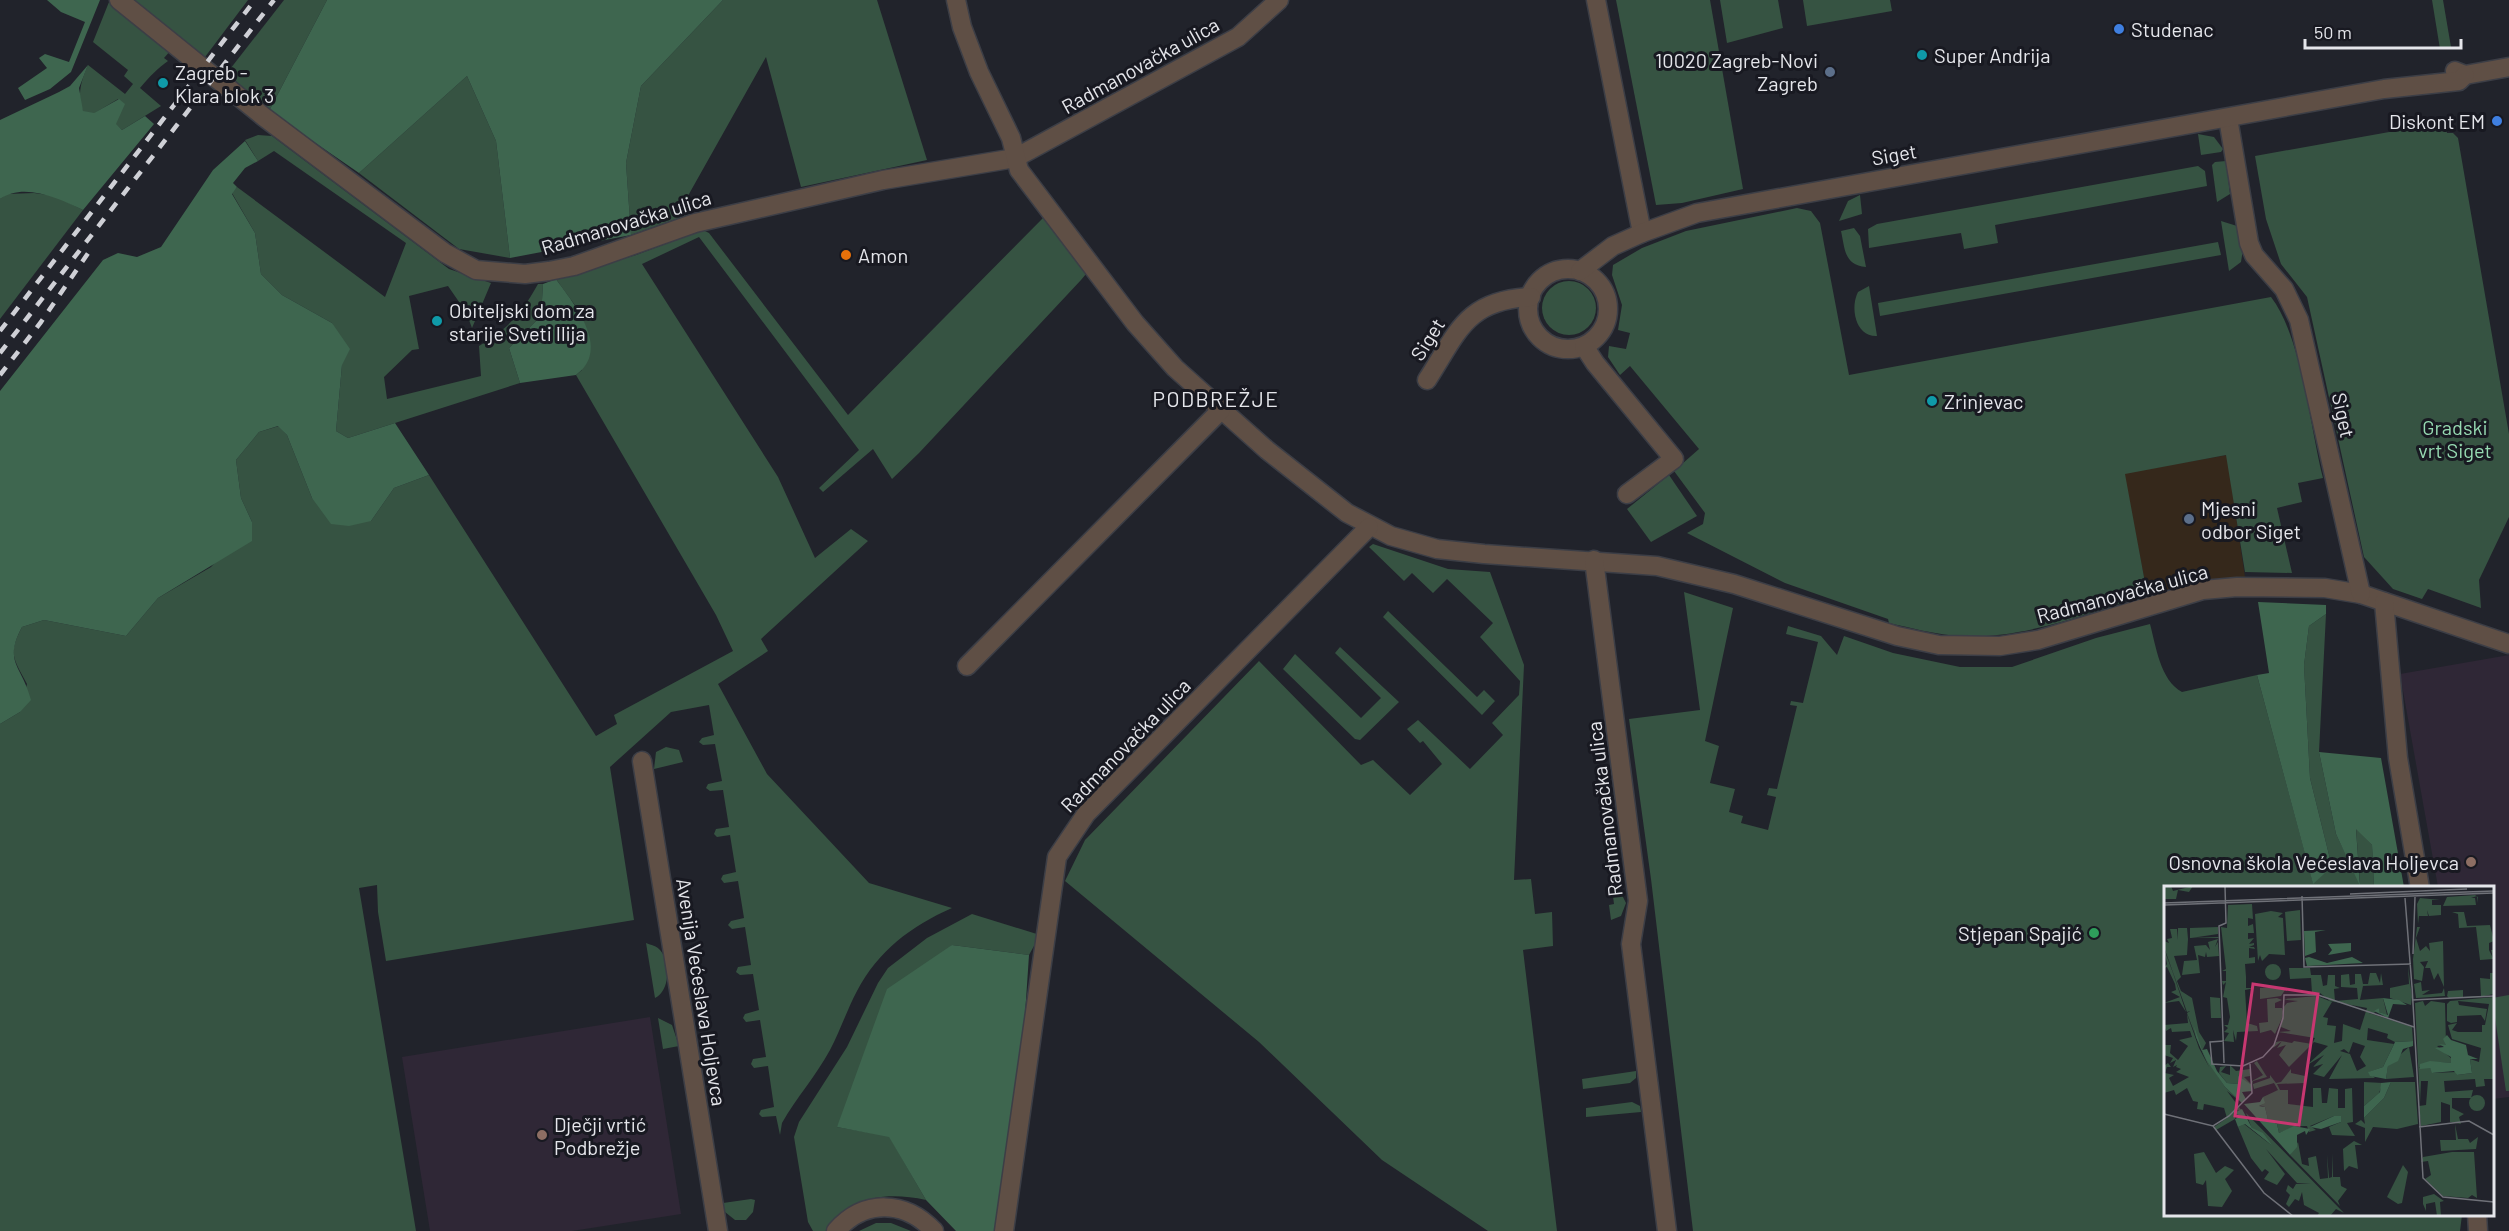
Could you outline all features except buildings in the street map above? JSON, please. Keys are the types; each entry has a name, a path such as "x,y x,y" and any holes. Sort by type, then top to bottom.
{"street":[{"name":"Radmanovačka ulica","path":"119,0 203,68 445,253 476,270 525,274 574,266 694,223 883,180 1015,158 1238,37 1279,0"},
{"name":"Radmanovačka ulica","path":"956,0 962,27 979,72 1011,138 1019,170 1135,323 1175,368 1221,410 1267,450 1347,513 1369,527 1400,539 1437,549 1657,566 1734,584 1897,636 1963,647 2038,640 2203,590 2237,587 2325,588 2361,594 2384,602"},
{"path":"1596,0 1642,233"},
{"name":"Siget","path":"1580,271 1613,246 1697,213 2414,84 2420,87 2459,81 2465,75 2509,67"},
{"name":"Siget","path":"2228,118 2253,255 2284,289 2299,320 2361,594"},
{"path":"1567,269 1580,271 1601,286 1607,297 1606,323 1599,334 1584,346 1565,349 1542,339 1529,316 1531,297 1542,279 1553,272 1567,269"},
{"name":"Siget","path":"1428,380 1462,325 1472,314 1506,299 1531,297"},
{"path":"1584,346 1595,363 1674,459 1627,494"},
{"path":"967,666 1221,410"},
{"name":"Radmanovačka ulica","path":"1004,1231 1057,857 1086,813 1369,527"},
{"name":"Radmanovačka ulica","path":"1594,560 1638,901 1631,944 1667,1231"},
{"path":"2420,886 2398,758 2384,602 2509,644"},
{"name":"Avenija Većeslava Holjevca","path":"642,761 718,1231"},
{"path":"836,1231 846,1220 864,1209 884,1206 904,1209 922,1219 934,1231"},
{"path":"2477,1216 2478,1231"}],"shaded area":[{"path":"2227,455 2245,577 2216,579 2151,593 2146,588 2124,473"},
{"name":"Osnovna škola Većeslava Holjevca","path":"2509,655 2509,1097 2494,1099 2494,886 2438,886 2400,674"},
{"name":"Dječji vrtić Podbrežje","path":"650,1017 681,1214 572,1231 430,1231 402,1057"}],"green space":[{"path":"47,0 100,0 71,72 50,89 25,100 18,88 47,68 39,58 45,54 69,62 85,22 61,12"},
{"path":"131,0 248,0 205,57"},
{"path":"284,0 327,0 269,111 227,73"},
{"path":"327,0 723,0 641,86 626,163 631,235 510,258 496,141 467,76 359,173 269,111"},
{"path":"723,0 877,0 927,160 801,187 766,57 689,194 690,214 631,235 626,163 641,86"},
{"path":"1616,0 1710,0 1743,189 1682,203 1656,205"},
{"path":"1720,0 1778,0 1783,28 1727,43"},
{"path":"1803,0 1890,0 1892,11 1807,26"},
{"path":"2432,0 2443,0 2451,47 2440,49"},
{"path":"109,2 171,50 164,58 168,61 140,88 161,106 122,130 115,124 124,104 118,99 93,114 83,112 80,99 82,82 88,65 125,94 133,84 124,76 128,70 93,42"},
{"path":"88,65 79,88 83,111 94,113 119,99 125,104 116,124 122,130 145,116 154,124 83,210 53,197 31,192 10,194 0,199 0,120 70,86"},
{"path":"467,76 496,141 510,258 459,249 359,173"},
{"name":"Gradski vrt Siget","path":"2445,122 2447,133 2453,133 2458,138 2509,434 2509,517 2479,580 2481,608 2428,589 2422,599 2393,589 2364,557 2307,297 2281,264 2266,219 2255,156"},
{"path":"2198,134 2214,137 2223,149 2221,152 2201,155"},
{"path":"258,135 272,136 449,269 491,283 472,328 466,312 448,286 409,296 419,349 412,350 384,377 387,399 481,376 479,346 513,320 538,284 543,284 541,316 509,348 520,383 348,438 336,431 342,365 332,323 282,295 261,274 255,233 232,193 237,187 385,297 406,243 274,151 258,161 245,140"},
{"path":"245,141 258,161 245,168 233,183 237,187 232,194 255,233 261,274 282,295 332,323 350,349 342,365 336,431 348,438 395,423 429,475 394,488 371,521 349,526 331,524 312,498 287,435 278,426 259,432 236,460 241,498 252,522 252,541 158,598 126,636 44,620 22,627 14,649 14,657 31,700 20,712 0,724 0,391 103,260 118,253 137,257 161,247 213,170"},
{"path":"2226,161 2230,194 2217,202 2212,165 2215,162"},
{"path":"2198,166 2205,171 2207,186 1995,225 1998,243 1964,249 1961,233 1869,248 1868,229 1877,224"},
{"path":"34,193 55,196 83,210 0,319 0,199 7,194"},
{"path":"1860,195 1862,214 1839,221 1848,201"},
{"path":"1797,208 1811,211 1820,223 1849,375 2271,297 2282,314 2298,358 2323,478 2298,483 2302,502 2277,508 2292,573 2245,572 2226,455 2125,474 2146,588 2151,593 2056,624 2007,634 1957,636 1889,623 1888,619 1785,583 1687,533 1703,524 1705,513 1674,471 1699,449 1630,366 1620,375 1608,357 1609,346 1626,349 1630,333 1618,330 1622,305 1612,275 1613,265 1642,248 1686,231"},
{"path":"1043,218 1086,274 892,479 873,449 823,492 819,488 859,450 699,237 642,264 778,477 815,558 851,529 868,541 761,639 768,651 718,684 767,774 869,883 952,908 923,923 897,941 865,977 834,1043 782,1123 780,1135 776,1116 762,1117 759,1114 761,1110 774,1107 768,1066 754,1068 751,1064 753,1059 766,1057 760,1020 746,1022 743,1018 745,1014 759,1010 753,974 740,975 736,972 738,967 751,965 745,927 732,929 728,925 731,921 744,918 738,881 724,883 721,879 723,875 736,872 730,835 717,837 714,834 716,829 729,827 723,790 710,791 706,788 708,784 722,781 715,744 703,745 699,742 702,738 714,735 709,705 671,712 610,767 634,920 386,961 378,912 377,885 359,888 416,1231 0,1231 0,724 20,712 27,684 14,656 15,644 22,627 44,620 126,636 158,598 211,567 252,522 241,498 236,460 259,432 279,426 287,435 312,498 371,521 394,488 429,475 596,736 617,724 614,715 733,651 716,615 576,375 582,370 582,315 556,279 636,255 703,230 709,233 848,415"},
{"path":"2221,221 2237,226 2243,249 2241,262 2229,271"},
{"path":"1854,228 1860,236 1866,267 1853,263 1845,250 1841,231"},
{"path":"2218,242 2221,255 1880,316 1878,303"},
{"path":"556,279 580,314 590,340 591,353 586,364 576,375 520,383 509,348 541,316 543,284"},
{"path":"1564,281 1574,281 1584,285 1592,293 1596,308 1592,323 1584,331 1574,335 1564,335 1554,331 1546,323 1542,313 1542,303 1546,293 1554,285"},
{"path":"1869,286 1877,336 1864,332 1856,320 1855,305 1858,292"},
{"path":"1669,475 1697,516 1651,542 1627,509"},
{"path":"1373,544 1448,569 1490,572 1524,665 1514,880 1531,879 1535,914 1552,912 1553,946 1523,950 1557,1231 1488,1231 1382,1160 1259,1042 1065,881 1085,840 1259,661 1361,765 1373,760 1410,795 1442,764 1423,741 1420,743 1407,729 1418,720 1470,769 1503,735 1492,723 1519,695 1520,681 1480,637 1493,623 1447,579 1433,593 1412,573 1404,581 1369,547"},
{"path":"1684,592 1733,608 1705,741 1719,746 1710,783 1735,789 1729,812 1743,816 1741,823 1768,830 1776,797 1767,795 1769,788 1777,789 1797,706 1790,705 1791,701 1803,703 1818,642 1786,634 1788,626 1821,636 1837,655 1844,636 1893,653 1960,667 2012,667 2096,638 2150,624 2164,671 2175,687 2182,692 2257,675 2313,883 2332,867 2310,778 2304,665 2309,626 2326,614 2319,752 2336,834 2360,884 2356,828 2372,845 2374,886 2164,886 2164,1216 2462,1216 2460,1231 1693,1231 1651,879 1629,719 1700,710"},
{"path":"2258,602 2326,605 2326,614 2309,626 2304,665 2310,778 2332,867 2313,884 2257,675 2269,673"},
{"path":"1388,611 1477,697 1484,690 1495,701 1482,715 1383,617"},
{"path":"1340,647 1399,702 1360,740 1355,739 1283,669 1295,654 1361,718 1381,698 1335,653"},
{"path":"666,747 679,750 683,762 654,769 656,752"},
{"path":"2319,752 2381,758 2404,886 2374,886 2372,845 2356,829 2360,886 2336,834"},
{"path":"1612,889 1621,893 1626,903 1621,916 1611,920 1609,905 1614,904"},
{"path":"972,914 1040,935 1029,955 952,945 837,1127 889,1136 926,1200 897,1196 871,1199 847,1210 827,1231 813,1231 808,1222 794,1137 799,1122 847,1047 878,983 888,968 927,938"},
{"path":"646,943 660,950 666,962 666,983 664,989 655,998"},
{"path":"952,945 1029,955 1019,1105 995,1231 956,1231 926,1200 889,1137 837,1127 887,989"},
{"path":"2509,995 2509,1091 2506,1091 2494,998"},
{"path":"658,1018 672,1025 679,1046 663,1049"},
{"path":"1636,1071 1636,1078 1630,1083 1583,1089 1582,1079"},
{"path":"1632,1102 1640,1106 1641,1112 1586,1117 1586,1108"},
{"path":"755,1200 753,1212 746,1220 735,1220 725,1212 723,1203"},
{"path":"876,1223 891,1223 911,1231 859,1231"}],"railway":[{"path":"0,331 255,0"},
{"path":"0,353 274,0"},
{"path":"0,375 41,322 93,246"}],"place":[{"name":"Studenac","path":"2119,29"},
{"name":"Super Andrija","path":"1922,55"},
{"name":"10020 Zagreb-Novi Zagreb","path":"1830,72"},
{"name":"Zagreb - Klara blok 3","path":"163,83"},
{"name":"Diskont EM","path":"2497,121"},
{"name":"Amon","path":"846,255"},
{"name":"Obiteljski dom za starije Sveti Ilija","path":"437,321"},
{"name":"Zrinjevac","path":"1932,401"},
{"name":"Mjesni odbor Siget","path":"2189,519"},
{"name":"Osnovna škola Većeslava Holjevca","path":"2471,862"},
{"name":"Stjepan Spajić","path":"2094,933"},
{"name":"Dječji vrtić Podbrežje","path":"542,1135"}],"district":[{"name":"PODBREŽJE","path":"1216,398"}]}
